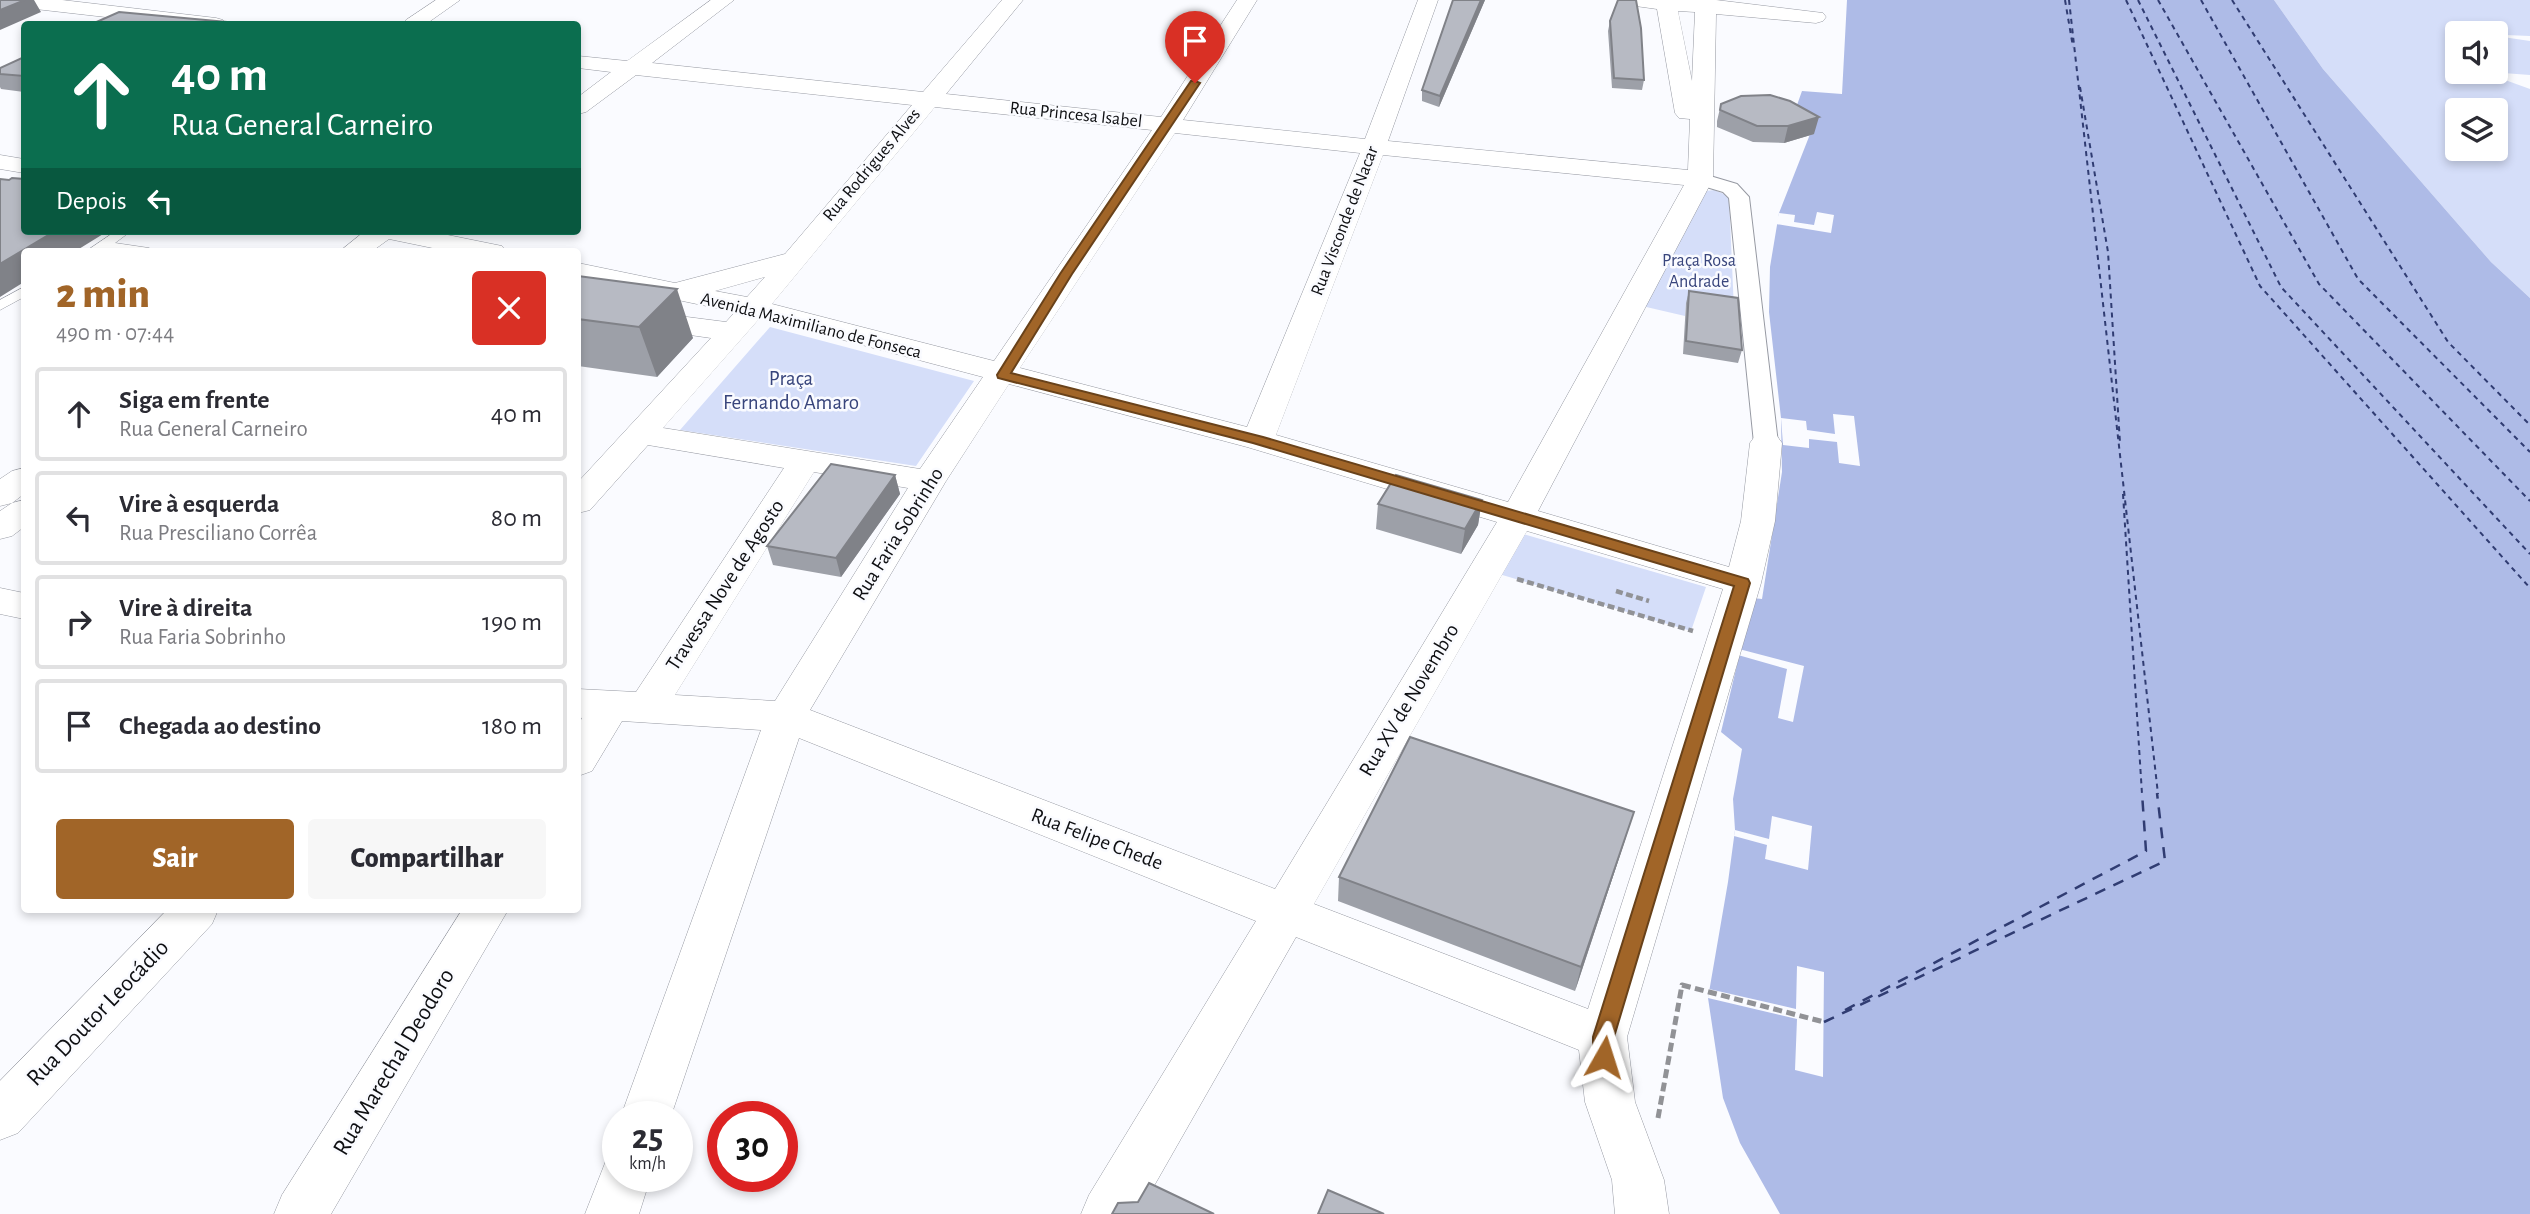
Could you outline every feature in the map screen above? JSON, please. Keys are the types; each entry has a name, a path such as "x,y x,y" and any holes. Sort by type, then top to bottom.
{"street":[{"path":"9,0 186,21"},
{"path":"101,21 141,0"},
{"path":"418,21 450,0"},
{"path":"581,105 724,0"},
{"name":"Rua Rodrigues Alves","path":"733,332 1013,0"},
{"name":"Rua Faria Sobrinho","path":"651,1101 786,717 929,481 1003,375 1066,274 1168,125 1247,0"},
{"name":"Rua Visconde de Nacar","path":"1258,440 1374,147 1427,0"},
{"path":"1628,0 1705,3 1816,17"},
{"path":"1666,3 1700,179"},
{"path":"1700,179 1705,3"},
{"name":"Rua Princesa Isabel","path":"581,62 1700,179"},
{"path":"0,162 21,166"},
{"path":"1642,1214 1643,1202 1637,1179 1616,1122 1604,1078 1604,1037 1743,583 1758,521 1766,443 1739,197 1730,188 1700,179"},
{"name":"Rua XV de Novembro","path":"1108,1214 1517,518 1700,179"},
{"path":"359,248 377,235"},
{"path":"400,235 425,244 469,248"},
{"path":"664,291 718,282 793,259"},
{"name":"Avenida Maximiliano de Fonseca","path":"581,272 664,291 752,307 1258,440 1743,583"},
{"path":"581,311 733,332"},
{"path":"581,499 733,332"},
{"path":"640,435 929,481"},
{"name":"Travessa Nove de Agosto","path":"611,705 804,462"},
{"path":"0,495 21,480"},
{"path":"0,528 21,512"},
{"path":"0,601 21,605"},
{"path":"581,755 611,705"},
{"name":"Rua Felipe Chede","path":"611,705 786,717 1604,1037"},
{"name":"Rua Doutor Leocádio","path":"0,1116 193,913"},
{"name":"Rua Marechal Deodoro","path":"301,1214 484,913"},
{"path":"612,1214 620,1192"}],"lane":[{"path":"99,248 119,235"},
{"path":"0,306 21,293"}],"path":[{"path":"1486,570 1725,640"},
{"path":"1616,591 1649,601"},
{"path":"1657,1121 1682,985 1824,1022"}],"green space":[{"path":"2274,0 2530,0 2530,36 2508,35 2508,21 2445,21 2445,84 2508,84 2508,81 2530,89 2530,298 2491,262 2323,69"},
{"path":"2508,38 2530,41 2530,75 2508,73"},
{"name":"Praça Rosa Andrade","path":"1714,190 1729,196 1734,310 1686,303 1685,316 1642,306 1706,191"},
{"name":"Praça Fernando Amaro","path":"770,327 974,381 916,466 680,430"},
{"path":"1520,533 1706,587 1691,631 1499,574"}],"water":[{"path":"1847,0 2274,0 2323,69 2491,262 2530,298 2530,1214 1780,1214 1740,1143 1723,1098 1708,998 1728,882 1735,830 1733,799 1742,749 1721,732 1753,598 1762,599 1782,472 1781,418 1769,312 1770,267 1779,213 1816,119 1801,117 1797,105 1802,91 1842,94"}],"pier":[{"path":"1817,212 1834,215 1831,233 1776,224 1779,213 1795,215 1794,222 1814,225"},
{"path":"1833,414 1854,416 1860,466 1839,463 1837,442 1809,439 1809,448 1783,445 1781,418 1806,421 1807,430 1835,434"},
{"path":"1739,649 1804,666 1793,722 1778,718 1787,669 1738,655"},
{"path":"1772,816 1812,826 1808,870 1765,859 1767,845 1734,836 1735,830 1769,839"},
{"path":"1797,966 1824,972 1823,1077 1795,1070 1797,1019 1708,998 1709,989 1796,1009"}],"building":[{"path":"0,0 25,0 0,10"},
{"path":"1453,0 1481,0 1440,96 1422,90"},
{"path":"1618,0 1636,0 1641,28 1644,80 1614,78 1610,21"},
{"path":"119,12 216,21 99,21"},
{"path":"21,58 21,76 0,74 0,68"},
{"path":"1770,95 1790,101 1819,117 1788,126 1757,126 1720,110 1721,104 1741,96"},
{"path":"0,179 21,179 21,235 48,235 27,248 21,248 21,251 0,264"},
{"path":"581,276 677,289 639,327 581,319"},
{"path":"1689,291 1738,298 1742,350 1686,341"},
{"path":"831,464 895,475 836,558 767,546"},
{"path":"1396,475 1482,500 1465,529 1378,504"},
{"path":"1410,737 1634,812 1581,967 1339,877"},
{"path":"1149,1183 1214,1214 1112,1214 1118,1203 1138,1202"},
{"path":"1328,1190 1384,1214 1318,1214"}],"ferry route":[{"path":"2065,0 2073,47"},
{"path":"2069,0 2158,794"},
{"path":"2126,0 2260,286 2530,588"},
{"path":"2138,0 2281,287 2530,554"},
{"path":"2158,0 2319,284 2530,501"},
{"path":"2201,0 2358,279 2530,452"},
{"path":"2232,0 2448,342 2530,425"},
{"path":"2080,87 2108,252 2120,443"},
{"path":"2123,494 2142,794"},
{"path":"1845,1010 2146,851 2142,793"},
{"path":"1824,1022 2165,861 2157,793"}],"route":[{"path":"1195,83 1066,274 1003,375 1258,440 1743,583 1604,1037 1604,1057"}]}
